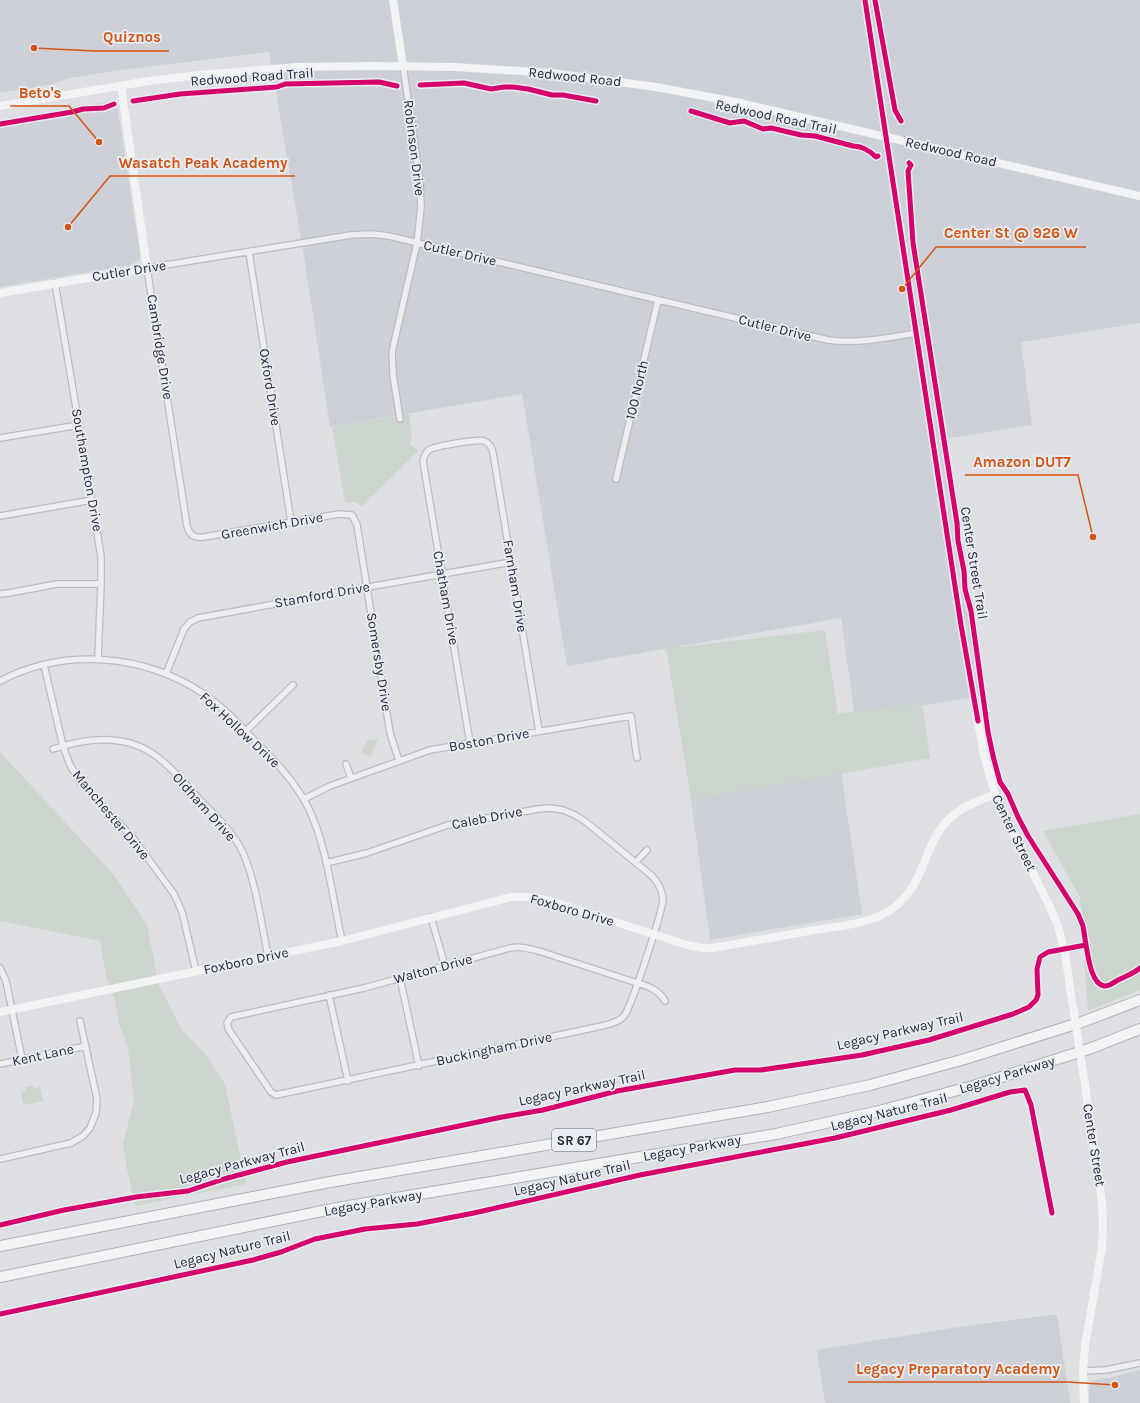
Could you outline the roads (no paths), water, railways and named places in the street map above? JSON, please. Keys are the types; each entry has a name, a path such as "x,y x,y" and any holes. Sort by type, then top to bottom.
{"highway":[{"name":"Legacy Parkway","path":"0,1246 330,1182 768,1107 870,1085 965,1059 1082,1022 1140,1000"},
{"name":"Legacy Parkway","path":"0,1277 338,1208 768,1135 852,1117 973,1086 1089,1049 1140,1029"}],"street":[{"path":"393,0 403,66"},
{"name":"Center Street","path":"865,0 963,638 984,756 995,794 1049,905 1065,953 1102,1203 1103,1225 1102,1247 1086,1340 1083,1370 1084,1403"},
{"name":"Redwood Road","path":"0,106 121,86 200,75 251,70 341,66 403,66 455,67 544,73 656,87 764,107 1140,196"},
{"name":"Robinson Drive","path":"400,419 393,374 392,352 417,243 421,197 403,66"},
{"name":"Cambridge Drive","path":"121,86 147,268 187,526 192,536"},
{"name":"Cutler Drive","path":"0,293 363,234 389,236 832,341 859,342 916,333"},
{"name":"Oxford Drive","path":"249,252 292,522"},
{"name":"Southampton Drive","path":"55,283 101,556 98,659"},
{"name":"100 North","path":"616,479 658,300"},
{"path":"0,438 79,425"},
{"name":"Chatham Drive","path":"470,743 423,464 425,454 431,449 476,440 488,443"},
{"name":"Farnham Drive","path":"488,443 493,453 540,731"},
{"path":"0,516 92,500"},
{"name":"Greenwich Drive","path":"192,536 195,538 204,538 339,514 352,515"},
{"name":"Somersby Drive","path":"352,515 357,525 390,733 399,761"},
{"name":"Stamford Drive","path":"166,674 184,629 190,622 203,617 511,562"},
{"path":"0,594 57,584 101,584"},
{"name":"Fox Hollow Drive","path":"0,681 22,671 44,665 71,660 98,659 131,663 166,674 205,695 246,731 282,769 304,799 317,830 326,863 342,941"},
{"name":"Manchester Drive","path":"44,665 63,746 70,765 76,777 133,838 177,900 184,919 196,971"},
{"path":"246,731 293,685"},
{"name":"Boston Drive","path":"304,799 326,787 430,750 631,716 637,758"},
{"name":"Oldham Drive","path":"63,746 88,740 114,740 139,747 153,754 165,764 224,825 240,847 251,874 268,956"},
{"path":"53,749 63,746"},
{"path":"346,764 351,778"},
{"name":"Foxboro Drive","path":"0,1012 342,941 504,898 524,896 550,901 692,947 710,948 854,924 874,918 896,906 910,892 920,876 934,840 948,819 966,807 995,794"},
{"name":"Caleb Drive","path":"326,863 367,853 448,825 538,809 550,808 569,812 580,818 636,862 659,884 662,893 662,907 653,934"},
{"path":"636,862 647,850"},
{"path":"431,917 445,966"},
{"name":"Buckingham Drive","path":"276,1095 419,1066 611,1024 620,1019 627,1011 653,934"},
{"name":"Walton Drive","path":"276,1095 271,1092 228,1030 228,1021 234,1016 364,988 510,948 524,948 655,989 663,996 665,1000"},
{"path":"0,968 4,976 22,1059"},
{"path":"400,978 419,1066"},
{"path":"330,995 348,1081"},
{"path":"0,1160 71,1143 84,1136 90,1128 95,1118 97,1104 80,1021"},
{"name":"Kent Lane","path":"0,1064 86,1046"},
{"path":"1083,1370 1106,1370 1140,1363"}],"place":[{"name":"Quiznos","path":"34,48"},
{"name":"Beto's","path":"99,142"},
{"name":"Wasatch Peak Academy","path":"68,227"},
{"name":"Center St @ 926 W","path":"902,289"},
{"name":"Amazon DUT7","path":"1093,537"},
{"name":"Legacy Preparatory Academy","path":"1115,1385"}]}
